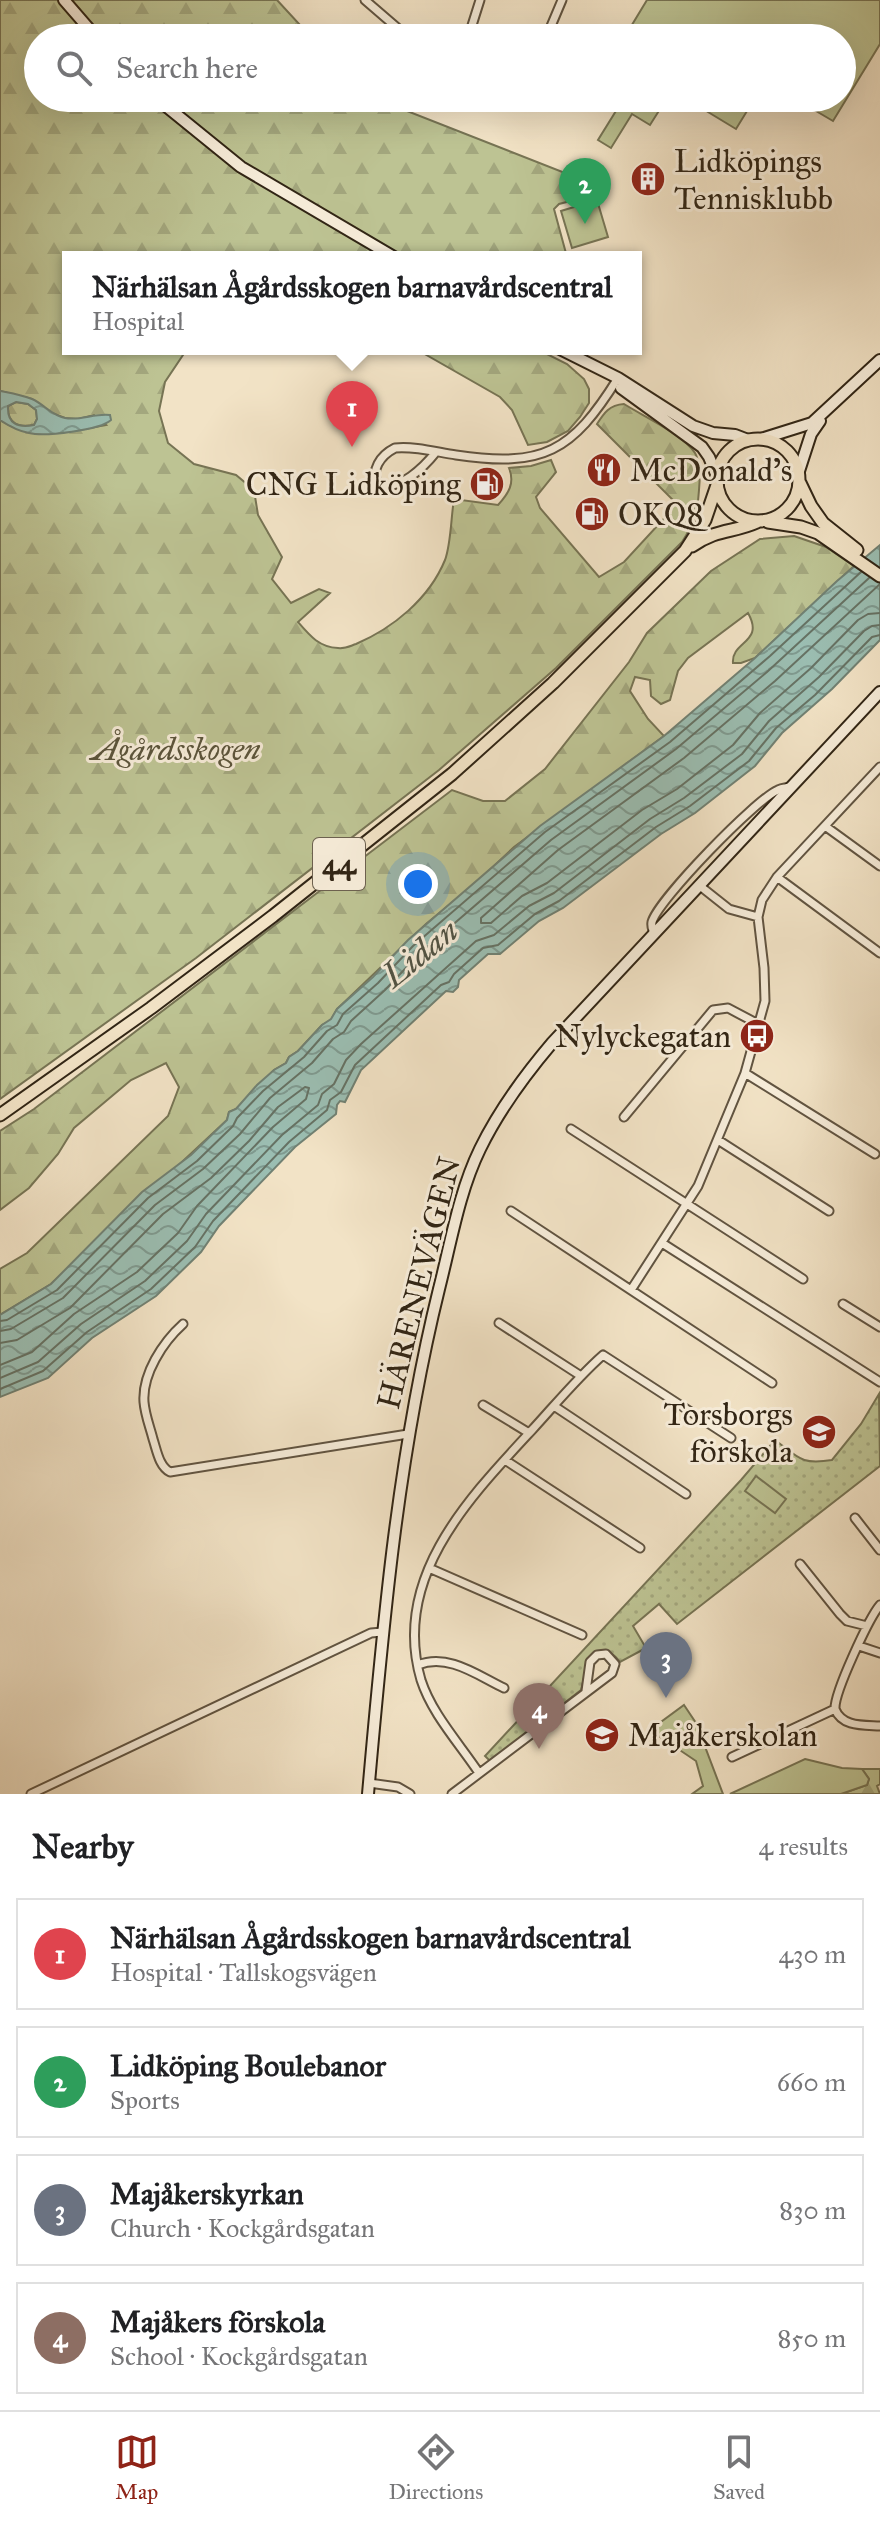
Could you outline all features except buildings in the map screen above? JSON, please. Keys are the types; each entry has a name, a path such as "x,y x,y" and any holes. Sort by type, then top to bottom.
{"main road":[{"path":"748,440 761,439"},
{"name":"44","path":"761,439 782,446 793,457 817,516 845,546 880,576"},
{"name":"44","path":"685,551 705,520 719,468 727,453 748,440"},
{"name":"44","path":"0,1115 261,926 452,774 553,683 685,551 719,531 746,527 782,514 795,501 800,477"},
{"name":"44","path":"717,481 721,499 730,511 743,519 801,527 845,546 880,567"}],"street":[{"path":"64,0 85,24"},
{"path":"365,0 393,24"},
{"path":"472,24 480,0"},
{"path":"552,24 562,0"},
{"path":"173,112 241,167 384,251"},
{"path":"572,355 693,426 748,440"},
{"path":"761,439 812,423 880,360"},
{"path":"436,452 409,477 392,487 379,485 376,481 374,474 379,461 391,449 400,447 436,452 493,460 542,455 561,446 583,428 616,381"},
{"path":"616,381 702,447 717,481"},
{"path":"800,477 811,434 828,410"},
{"name":"HÄRENEVÄGEN","path":"368,1789 382,1632 408,1434 452,1236 479,1151 498,1115 532,1066 880,693"},
{"path":"631,1290 688,1205 745,1073 764,1010 765,985 758,917 762,900 777,877 878,772"},
{"path":"654,934 654,918 699,863 744,817 777,790 792,787"},
{"path":"825,826 880,866"},
{"path":"777,877 880,953"},
{"path":"700,886 723,906 758,917"},
{"path":"624,1117 713,1010 728,1008 760,1025"},
{"path":"745,1073 875,1154"},
{"path":"571,1129 803,1279"},
{"path":"718,1140 829,1211"},
{"path":"511,1211 772,1383"},
{"path":"662,1243 880,1382"},
{"path":"843,1304 880,1327"},
{"path":"499,1323 581,1376"},
{"path":"183,1324 161,1351 145,1387 146,1414 154,1443 162,1465 170,1472 408,1434"},
{"path":"479,1773 433,1707 423,1684 415,1641 417,1612 429,1568 458,1514 481,1484 603,1355 731,1438"},
{"path":"483,1405 529,1433"},
{"path":"554,1406 686,1494"},
{"path":"505,1460 640,1548"},
{"path":"855,1518 880,1550"},
{"path":"800,1564 847,1621 867,1626"},
{"path":"429,1568 582,1635"},
{"path":"880,1605 867,1626 835,1698 838,1716 846,1722 880,1726"},
{"path":"31,1794 371,1633 382,1632"},
{"path":"859,1646 880,1653"},
{"path":"452,1794 615,1669 613,1661 606,1654 597,1655 590,1662 586,1691"},
{"path":"418,1665 433,1660 443,1661 504,1688"},
{"path":"732,1757 835,1709"},
{"path":"368,1789 398,1787 410,1794"}],"green space":[{"name":"Ågårdsskogen","path":"0,0 277,0 299,24 24,24 24,112 410,112 588,182 594,195 559,204 554,209 565,251 62,251 62,355 183,355 165,382 159,411 168,443 194,464 236,475 254,490 258,515 282,557 272,579 291,603 319,589 330,593 298,622 315,640 341,648 383,630 420,599 438,574 450,538 454,499 498,505 510,488 509,468 551,460 556,472 536,497 540,508 599,577 624,562 671,511 673,500 597,424 614,406 624,404 682,439 695,453 700,476 696,511 682,542 556,668 439,770 196,958 0,1099 0,420 13,427 39,433 106,425 94,415 65,418 32,399 0,391"},
{"path":"647,0 880,0 880,44 856,83 856,24 632,24"},
{"path":"615,112 658,112 650,125 632,114 611,148 598,140"},
{"path":"708,112 746,112 736,129"},
{"path":"818,112 838,112 833,121"},
{"path":"597,200 608,237 572,248 561,211"},
{"path":"426,355 549,355 567,364 584,379 589,389 589,403 568,431 547,442 528,445 512,410 500,397"},
{"path":"16,402 28,404 36,410 34,425 18,425 9,417 8,406"},
{"path":"794,536 826,547 854,566 755,658 733,663 737,650 753,630 748,613 688,658 678,671 670,700 661,704 651,696 650,680 635,677 630,691 648,719 664,736 514,847 426,924 286,1063 274,1070 236,1109 229,1112 227,1120 51,1284 0,1315 0,1269 27,1253 168,1116 179,1087 166,1063 131,1080 74,1128 58,1154 29,1188 0,1210 0,1131 34,1109 452,790 483,801 505,801 545,769 629,662 647,633 711,571 760,539"},
{"path":"879,1394 880,1466 677,1624 659,1604 633,1626 646,1648 620,1662 610,1653 597,1651 588,1661 581,1690 490,1761 485,1756 775,1440 801,1459 813,1462 832,1460 861,1424"},
{"path":"756,1476 786,1499 775,1513 745,1491"},
{"path":"684,1705 696,1723 723,1794 692,1794 703,1786 696,1761 650,1730"},
{"path":"805,1759 842,1768 862,1769 869,1779 867,1785 841,1794 730,1794"},
{"path":"862,1769 880,1769 880,1784 877,1786 880,1794 841,1794 867,1785 869,1779"}],"water":[{"path":"0,391 32,399 60,417 76,419 110,415 111,420 84,430 37,434 21,431 0,420","holes":["16,402 28,404 36,410 34,425 23,426 12,421 8,406"]},
{"name":"Lidan","path":"880,545 880,640 832,689 782,733 755,766 563,908 539,921 500,954 488,954 459,980 453,992 446,991 361,1070 345,1102 340,1101 337,1105 336,1114 295,1147 219,1226 201,1252 156,1296 92,1338 48,1378 0,1397 0,1315 51,1284 142,1192 191,1155 227,1120 229,1112 236,1109 274,1070 286,1063 408,940 540,826 664,736"}],"place":[{"name":"Lidköpings Tennisklubb","path":"648,179"},
{"name":"Lidköping Boulebanor","path":"585,224"},
{"name":"Närhälsan Ågårdsskogen barnavårdscentral","path":"352,447"},
{"name":"McDonald's","path":"604,470"},
{"name":"CNG Lidköping","path":"487,484"},
{"name":"OKQ8","path":"592,514"},
{"name":"Nylyckegatan","path":"757,1036"},
{"name":"Torsborgs förskola","path":"819,1432"},
{"name":"Majåkerskyrkan","path":"666,1698"},
{"name":"Majåkerskolan","path":"602,1735"},
{"name":"Majåkers förskola","path":"539,1749"}]}
